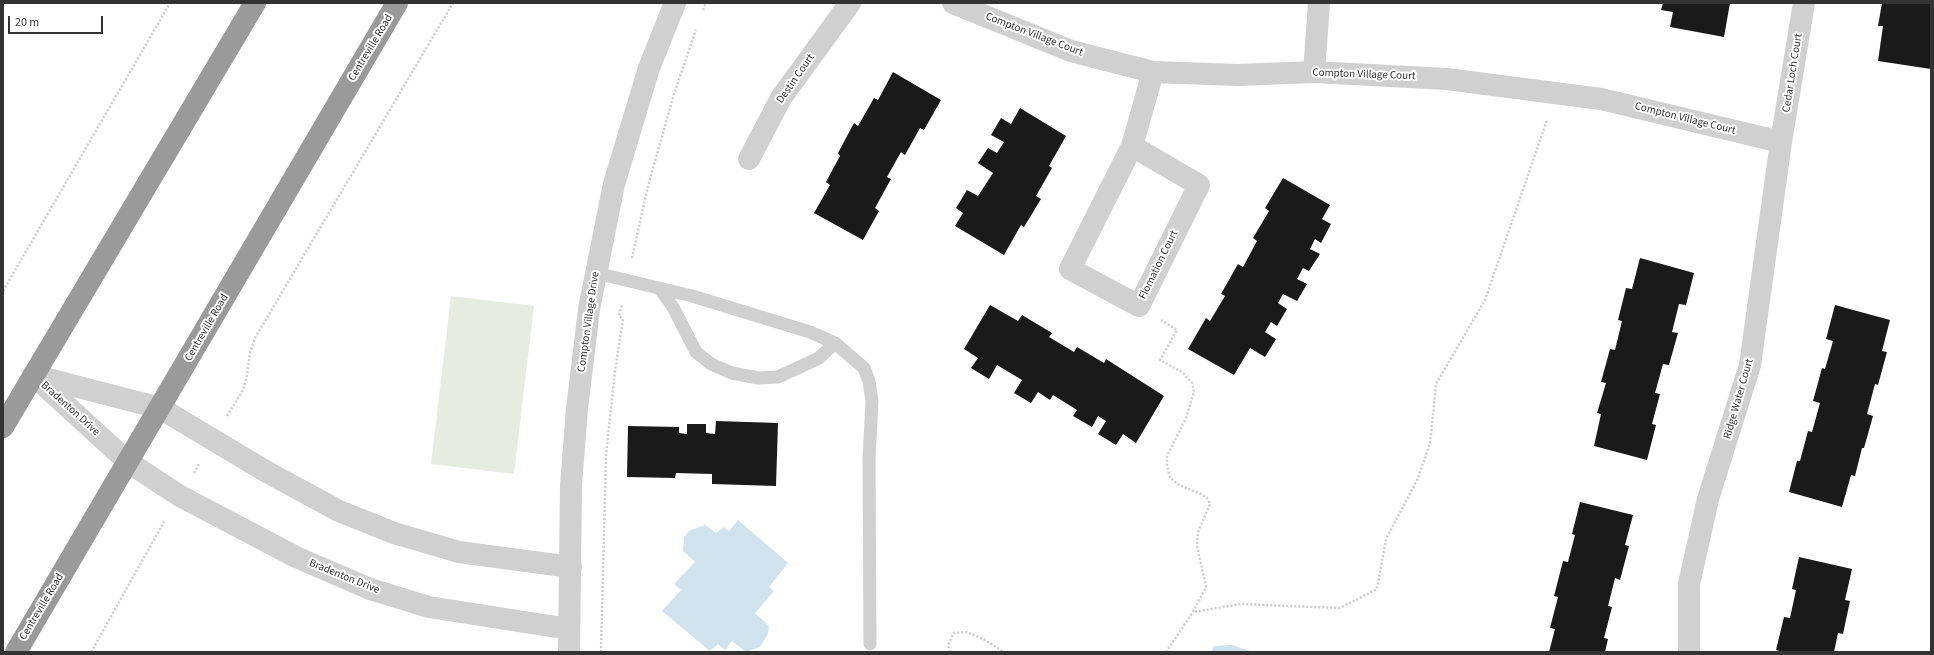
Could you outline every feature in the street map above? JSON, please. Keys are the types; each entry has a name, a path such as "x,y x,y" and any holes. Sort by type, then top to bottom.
{"highway":[{"path":"3,428 255,3"},
{"name":"Centreville Road","path":"16,652 397,3"}],"street":[{"name":"Compton Village Drive","path":"569,652 571,485 577,409 589,309 614,184 649,68 675,3"},
{"name":"Destin Court","path":"749,159 781,98 850,3"},
{"name":"Compton Village Court","path":"954,3 1070,51 1153,72 1238,75 1314,72 1447,79 1601,99 1781,142"},
{"path":"1314,72 1319,3"},
{"name":"Cedar Loch Court","path":"1781,142 1804,3"},
{"name":"Flomation Court","path":"1132,146 1199,185 1139,306 1070,269 1132,146 1153,72"},
{"name":"Ridge Water Court","path":"1689,652 1689,584 1708,499 1750,366 1781,142"},
{"name":"Bradenton Drive","path":"33,376 160,408 260,468 339,512 394,533 459,552 571,567"},
{"name":"Bradenton Drive","path":"33,376 128,462 180,496 296,557 370,589 430,607 569,629"}],"lane":[{"path":"596,273 692,296 810,332 835,343 864,368 869,381 872,401 869,459 870,644"},
{"path":"660,289 673,307 696,352 711,364 732,373 758,378 778,376 819,358 835,343"}],"path":[{"path":"3,291 170,3"},
{"path":"225,420 243,390 247,376 250,353 255,338 453,3"},
{"path":"701,17 706,3"},
{"path":"601,652 606,455 615,371 623,319 619,316 648,186 674,94 698,24"},
{"path":"1193,612 1241,604 1340,608 1377,589 1386,539 1417,480 1430,444 1436,384 1485,300 1547,121 1551,92"},
{"path":"1139,306 1177,330 1160,360 1182,372 1192,383 1194,392 1186,418 1167,456 1167,466 1170,477 1176,484 1207,498 1210,504 1198,532 1198,545 1206,587 1193,612 1166,652"},
{"path":"91,652 160,530"},
{"path":"950,652 948,645 954,633 967,632 983,639 1004,652"}],"shaded area":[{"path":"451,296 534,306 514,474 431,464"}],"water":[{"path":"738,520 788,563 769,587 774,591 755,613 769,626 768,634 760,647 746,652 732,641 725,650 718,644 710,651 662,611 681,590 674,584 695,562 683,551 684,537 689,531 705,525 716,533 724,527 729,531"},
{"path":"1232,645 1253,652 1211,652 1214,646"}],"building":[{"path":"1663,3 1730,3 1724,37 1670,27 1673,12 1661,10"},
{"path":"1882,3 1931,3 1931,69 1878,61 1883,26 1878,26"},
{"path":"893,72 941,100 924,130 920,128 905,155 901,152 887,177 891,179 875,208 879,211 863,240 814,213 830,185 826,182 840,156 838,153 854,123 858,126 874,98 878,100"},
{"path":"1020,108 1066,136 1049,166 1052,168 1036,196 1041,199 1024,227 1021,225 1004,255 955,226 963,213 956,208 967,190 978,196 993,173 978,163 988,148 997,153 1004,142 991,135 1001,118 1011,124"},
{"path":"1283,178 1330,205 1322,219 1331,224 1321,243 1315,239 1310,249 1320,254 1309,271 1303,268 1297,279 1307,284 1297,301 1283,294 1278,303 1287,309 1277,326 1271,322 1265,332 1276,339 1265,357 1250,348 1234,375 1188,349 1206,318 1210,321 1225,296 1221,294 1238,264 1243,267 1257,241 1253,238 1269,211 1265,208"},
{"path":"1640,258 1694,273 1686,305 1679,304 1672,332 1678,333 1669,365 1663,364 1655,393 1660,394 1652,424 1656,425 1647,460 1594,446 1601,414 1597,413 1606,383 1601,382 1610,349 1615,350 1622,321 1618,320 1626,288 1632,289"},
{"path":"990,305 1018,321 1022,315 1052,333 1049,337 1074,352 1077,347 1104,363 1106,359 1164,396 1136,443 1123,434 1116,445 1098,434 1106,421 1098,416 1092,427 1073,416 1077,410 1053,395 1050,400 1038,392 1031,403 1014,393 1022,380 997,365 989,379 971,368 978,358 964,349"},
{"path":"1835,305 1890,320 1882,351 1887,352 1878,385 1875,384 1867,414 1873,416 1864,448 1862,448 1855,476 1851,475 1842,507 1789,492 1797,461 1800,461 1808,431 1812,432 1820,403 1813,401 1822,368 1825,369 1833,341 1826,339"},
{"path":"716,421 778,423 776,486 712,484 712,474 676,473 675,478 627,477 628,426 679,427 679,433 687,434 687,424 706,424 706,433 715,434"},
{"path":"1580,502 1633,515 1625,545 1629,546 1620,580 1615,578 1608,606 1612,607 1604,638 1608,639 1605,652 1549,652 1555,629 1550,628 1558,597 1554,596 1563,561 1568,562 1575,535 1572,534"},
{"path":"1799,557 1852,569 1845,600 1850,601 1843,634 1838,633 1834,652 1783,652 1776,650 1784,617 1790,618 1796,590 1792,589"}]}
